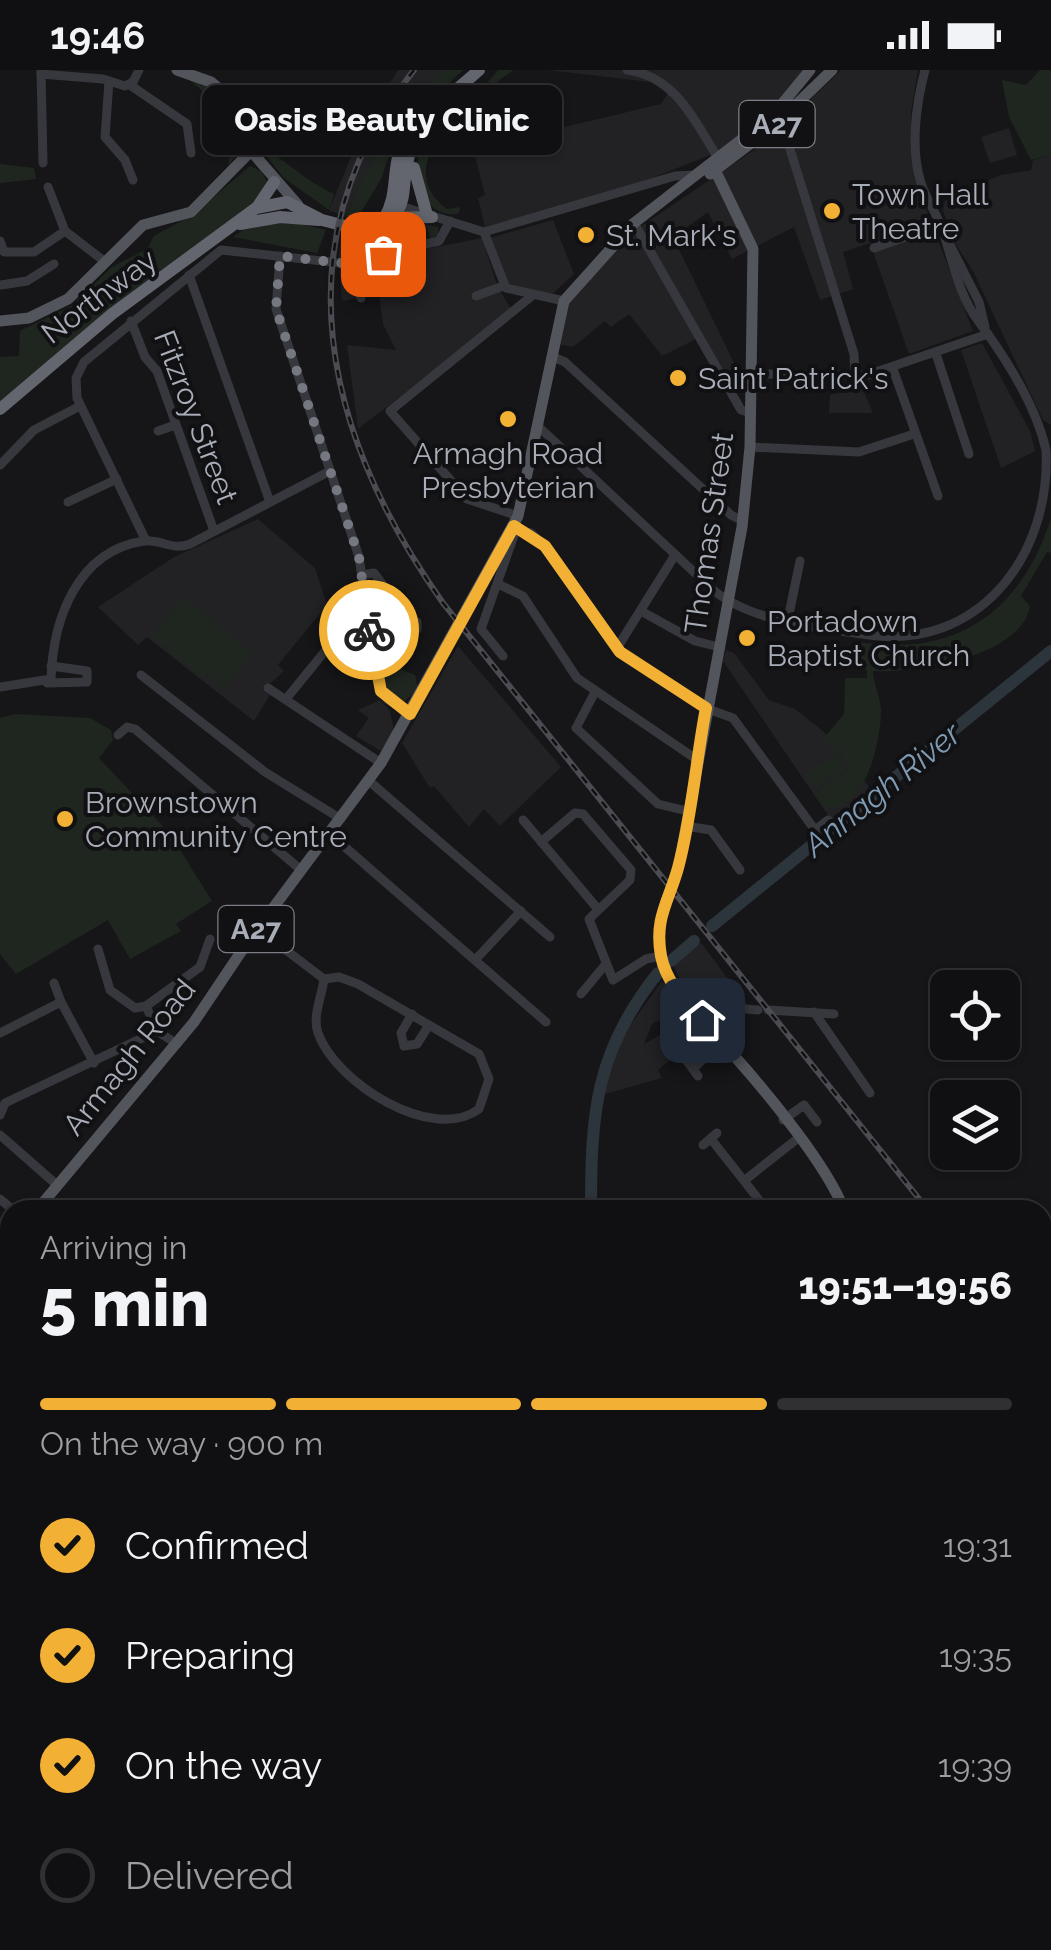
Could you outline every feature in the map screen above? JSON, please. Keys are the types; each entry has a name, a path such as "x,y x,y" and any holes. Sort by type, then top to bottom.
{"highway":[{"path":"392,212 400,148 416,127 479,70"},
{"path":"431,216 416,186 414,162 430,134 436,112"},
{"name":"Northway","path":"0,409 112,314 256,208 286,195 324,220"},
{"name":"Northway","path":"232,226 280,217 324,220 361,230 392,212 431,216"}],"main road":[{"path":"177,70 223,90 239,116 251,151 286,195 280,217"},
{"name":"A27","path":"669,196 695,175 717,164 794,96 810,70"},
{"name":"A27","path":"517,524 564,301 634,223 775,126 832,70"},
{"path":"0,321 29,318 58,304 146,222 191,212 251,151"},
{"name":"Thomas Street","path":"662,960 662,908 677,872 743,520 750,447 753,249 717,164"},
{"name":"Armagh Road","path":"45,1200 176,1044 257,928 370,781 517,524"},
{"path":"662,960 675,989 784,1120 828,1178 839,1200"}],"street":[{"path":"130,84 139,70"},
{"path":"626,70 653,74 668,85 717,164"},
{"path":"924,70 916,108 920,182 960,273"},
{"path":"43,162 41,72 130,84 182,118 189,130 192,154"},
{"path":"109,82 104,137 125,160 133,180"},
{"path":"775,126 789,146 854,354 852,376"},
{"path":"431,216 487,234 695,175"},
{"path":"655,184 658,204"},
{"path":"48,186 65,231 104,261"},
{"path":"146,541 80,406 76,378 84,362 131,320 225,249 341,263 439,241 450,221"},
{"path":"634,223 742,410 751,413"},
{"path":"0,241 4,252 34,252 65,231"},
{"path":"874,248 944,233"},
{"path":"540,428 727,602 874,636 912,637 974,617 1016,580 1043,530 1050,478 1042,434 952,266 944,233"},
{"path":"487,234 503,286"},
{"path":"0,284 27,281 49,267 34,252"},
{"path":"280,256 276,309 362,574 379,686 387,699 410,714"},
{"path":"356,260 361,298"},
{"path":"189,276 270,502"},
{"path":"476,296 503,286 564,301"},
{"path":"968,288 984,329"},
{"path":"533,295 390,411 467,499 517,524 545,546 616,648 706,708 733,718 814,830 828,820"},
{"name":"Fitzroy Street","path":"131,320 145,357 157,371 214,531"},
{"path":"752,374 852,376 893,369 936,354 984,329"},
{"path":"936,354 969,454"},
{"path":"553,357 566,362 731,515 743,520"},
{"path":"893,369 938,496"},
{"path":"0,465 34,430 80,406"},
{"path":"158,431 175,425"},
{"path":"750,447 859,452 914,434"},
{"path":"47,683 56,627 70,592 104,560 146,541 181,548 330,471"},
{"path":"68,502 117,479"},
{"path":"503,656 480,629 517,524"},
{"path":"616,648 676,554"},
{"path":"788,619 800,561"},
{"path":"362,574 374,572 405,614 417,622 417,629 407,638"},
{"path":"498,584 523,596 576,678 696,759"},
{"path":"286,699 352,618 366,610"},
{"path":"642,611 695,642 719,646"},
{"path":"0,687 87,682 87,670 51,666"},
{"path":"141,675 265,772 341,819"},
{"path":"268,688 381,763"},
{"path":"595,692 576,728 658,804 687,811"},
{"path":"118,736 127,728 135,729 301,870"},
{"path":"370,781 550,937"},
{"path":"541,842 574,814 583,814 631,870 630,880 590,919 613,980 646,959 662,960"},
{"path":"523,820 597,908"},
{"path":"685,826 711,830 740,870"},
{"path":"330,834 546,1022"},
{"path":"476,959 521,911"},
{"path":"257,928 324,979 339,977 358,984 479,1054 487,1066 488,1092 470,1116 436,1120 420,1117 380,1097 345,1070 318,1034 316,1020 324,979"},
{"path":"98,950 110,990 135,1008 146,1006 200,967 210,940"},
{"path":"585,993 605,965"},
{"path":"54,983 94,1063"},
{"path":"0,1033 61,1002"},
{"path":"146,1006 157,1031 176,1044"},
{"path":"694,1012 706,1006 834,1014"},
{"path":"814,1012 870,1093"},
{"path":"412,1014 401,1033 404,1046 417,1044 429,1024"},
{"path":"0,1115 6,1104 157,1031"},
{"path":"684,1057 696,1073 722,1042"},
{"path":"784,1120 804,1105 817,1122"},
{"path":"0,1135 58,1185"},
{"path":"710,1139 760,1200"},
{"path":"746,1180 798,1139"}],"shaded area":[{"path":"398,70 443,70 405,103 381,141 346,217 329,210 366,121"},
{"path":"443,70 463,70 397,132 381,179 360,214 346,217 374,156 397,119"},
{"path":"498,70 513,70 478,97"},
{"path":"548,70 803,70 789,91 721,151 629,187 485,227 478,198 485,195 473,149 661,104 668,93 658,83"},
{"path":"841,70 918,70 911,112 917,186 973,331 909,354 870,243 843,252 853,289 820,300 794,227 732,259 708,212 673,237 736,367 721,375 700,337 662,356 629,314 611,327 605,321 573,347 556,344 564,301 640,227 766,142"},
{"path":"1040,70 1051,70 1051,155 1031,160 1009,117 1002,80 1026,85"},
{"path":"187,78 220,94 237,118 242,145 228,167 229,139 222,116"},
{"path":"459,115 431,152 426,172 431,191 447,209 460,207 459,213 448,214 438,211 425,196 418,175 419,154"},
{"path":"1009,128 1017,155 990,163 981,137"},
{"path":"269,151 334,194 329,210 284,178 265,154"},
{"path":"1051,155 1051,425 1043,420 973,271 953,240 943,210 945,201 955,194 1001,175 1031,170 1033,160"},
{"path":"0,164 34,168 36,179 0,183"},
{"path":"250,166 261,171 267,181 255,204 122,301 0,401 0,357 19,356 20,331 71,306 112,267 147,249 154,236 194,214"},
{"path":"553,220 574,274 551,295 503,282 490,238"},
{"path":"288,221 326,230 317,253 233,237 250,225"},
{"path":"412,223 438,227 438,235 430,239 427,226 376,248 345,244 343,258 338,258 341,236 377,239"},
{"path":"482,238 497,285 512,311 358,429 347,345 396,350 383,324 379,295 342,301 339,266"},
{"path":"982,343 1030,431 1035,451 1001,468 961,350"},
{"path":"846,381 860,383 873,413 829,413 830,395 845,392"},
{"path":"1051,518 1051,553 1047,552 1021,596 1030,606 1023,624 988,650 964,658 914,669 873,671 880,722 868,774 849,802 836,807 821,805 816,792 849,770 842,755 823,739 844,714 845,678 867,678 867,671 858,663 858,642 925,642 980,621 1022,579"},
{"path":"258,519 315,568 327,605 278,665 284,671 263,690 270,695 254,721 147,637 138,645 98,607 174,557"},
{"path":"184,597 252,653 224,687 206,673 202,677 151,636"},
{"path":"458,646 561,767 500,826 484,809 469,827 434,786 430,788 402,743"},
{"path":"726,650 734,653 769,700 795,709 823,731 871,789 832,821 723,661"},
{"path":"400,669 415,675 418,689 405,701 390,693 381,672"},
{"path":"380,700 390,711 394,730 381,751 356,736 369,718 358,710"},
{"path":"15,714 90,718 111,730 113,740 99,758 170,834 212,901 176,924 181,931 130,959 108,920 16,974 0,954 0,718"},
{"path":"836,754 845,769 815,789 805,774"},
{"path":"701,943 748,1005 695,1005 691,1001 672,963"},
{"path":"662,981 683,1007 652,1024 644,1044 692,1017 704,1032 658,1070 662,1078 605,1094 605,1075 621,1038"}],"waterway":[{"name":"Annagh River","path":"712,926 1051,651"},
{"name":"Annagh River","path":"671,961 694,941"},
{"name":"Annagh River","path":"591,1200 596,1113 609,1057 621,1029 658,973"}],"railway":[{"path":"414,70 371,136 344,203 332,271 333,339 346,407 369,474 402,539 443,603 920,1200"}],"way so far":[{"path":"369,630 359,557 276,309 280,256 341,263 383,254"}],"place":[{"name":"Town Hall Theatre","path":"832,211"},
{"name":"St. Mark's","path":"586,235"},
{"name":"Oasis Beauty Clinic","path":"383,254"},
{"name":"Saint Patrick's","path":"678,378"},
{"name":"Armagh Road Presbyterian","path":"508,419"},
{"name":"Portadown Baptist Church","path":"747,638"},
{"name":"Brownstown Community Centre","path":"65,819"}],"route":[{"path":"369,630 372,666 381,691 410,714 514,526 531,533 545,546 620,652 706,708 679,865 663,900 660,921 664,964 675,989 702,1020"}]}
